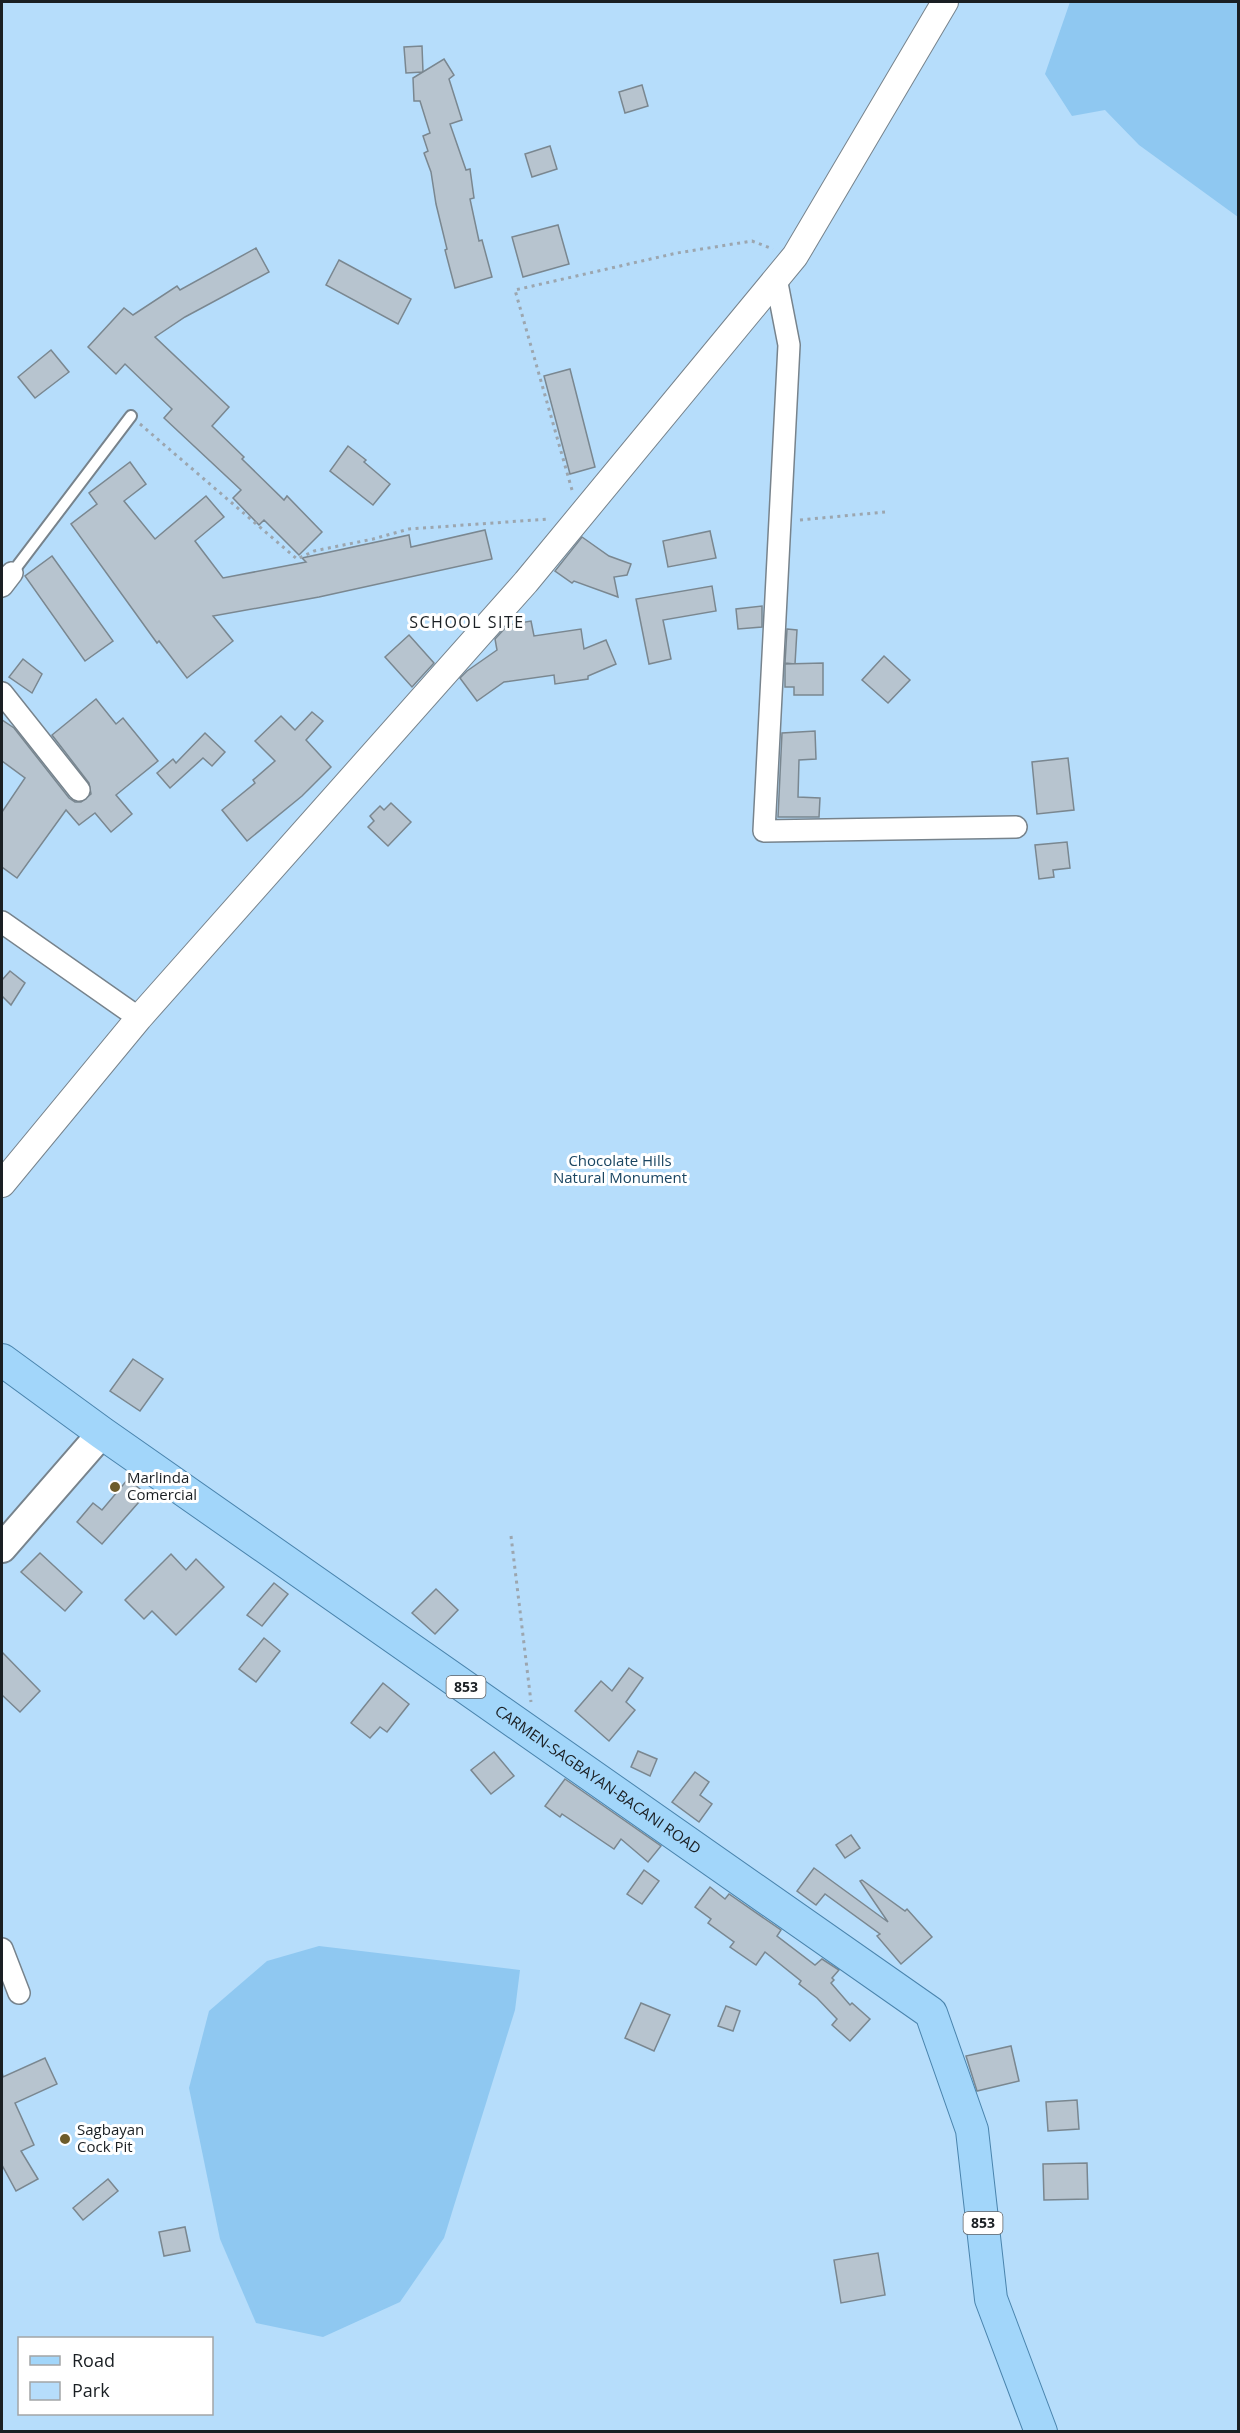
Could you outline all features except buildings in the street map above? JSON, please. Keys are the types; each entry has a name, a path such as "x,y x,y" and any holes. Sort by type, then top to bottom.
{"main road":[{"name":"CARMEN-SAGBAYAN-BACANI ROAD","path":"2,1360 102,1433 931,2013 972,2130 992,2299 1041,2432"},
{"path":"2,1548 102,1433"}],"street":[{"path":"2,1184 140,1018 526,582 795,256 945,2"},
{"path":"776,278 789,345 764,831 1016,827"},
{"path":"2,693 79,790"},
{"path":"2,922 140,1018"},
{"path":"2,1949 19,1993"}],"lane":[{"path":"7,580 131,416"}],"path":[{"path":"131,416 297,559 314,551 409,529 580,516 515,290 677,253 752,241 795,256"},
{"path":"780,522 885,512"},
{"path":"511,1536 535,1736"}],"green space":[{"name":"Chocolate Hills Natural Monument","path":"2,2 1238,2 1238,2431 2,2432"}],"shaded area":[{"path":"1070,2 1238,2 1238,217 1139,145 1105,110 1072,116 1045,74"},
{"path":"319,1946 520,1970 515,2010 444,2238 400,2302 323,2337 256,2323 220,2239 189,2088 209,2011 267,1961"}],"place":[{"name":"Marlinda Comercial","path":"115,1487"},
{"name":"Sagbayan Cock Pit","path":"65,2139"}],"district":[{"name":"SCHOOL SITE","path":"467,622"}]}
